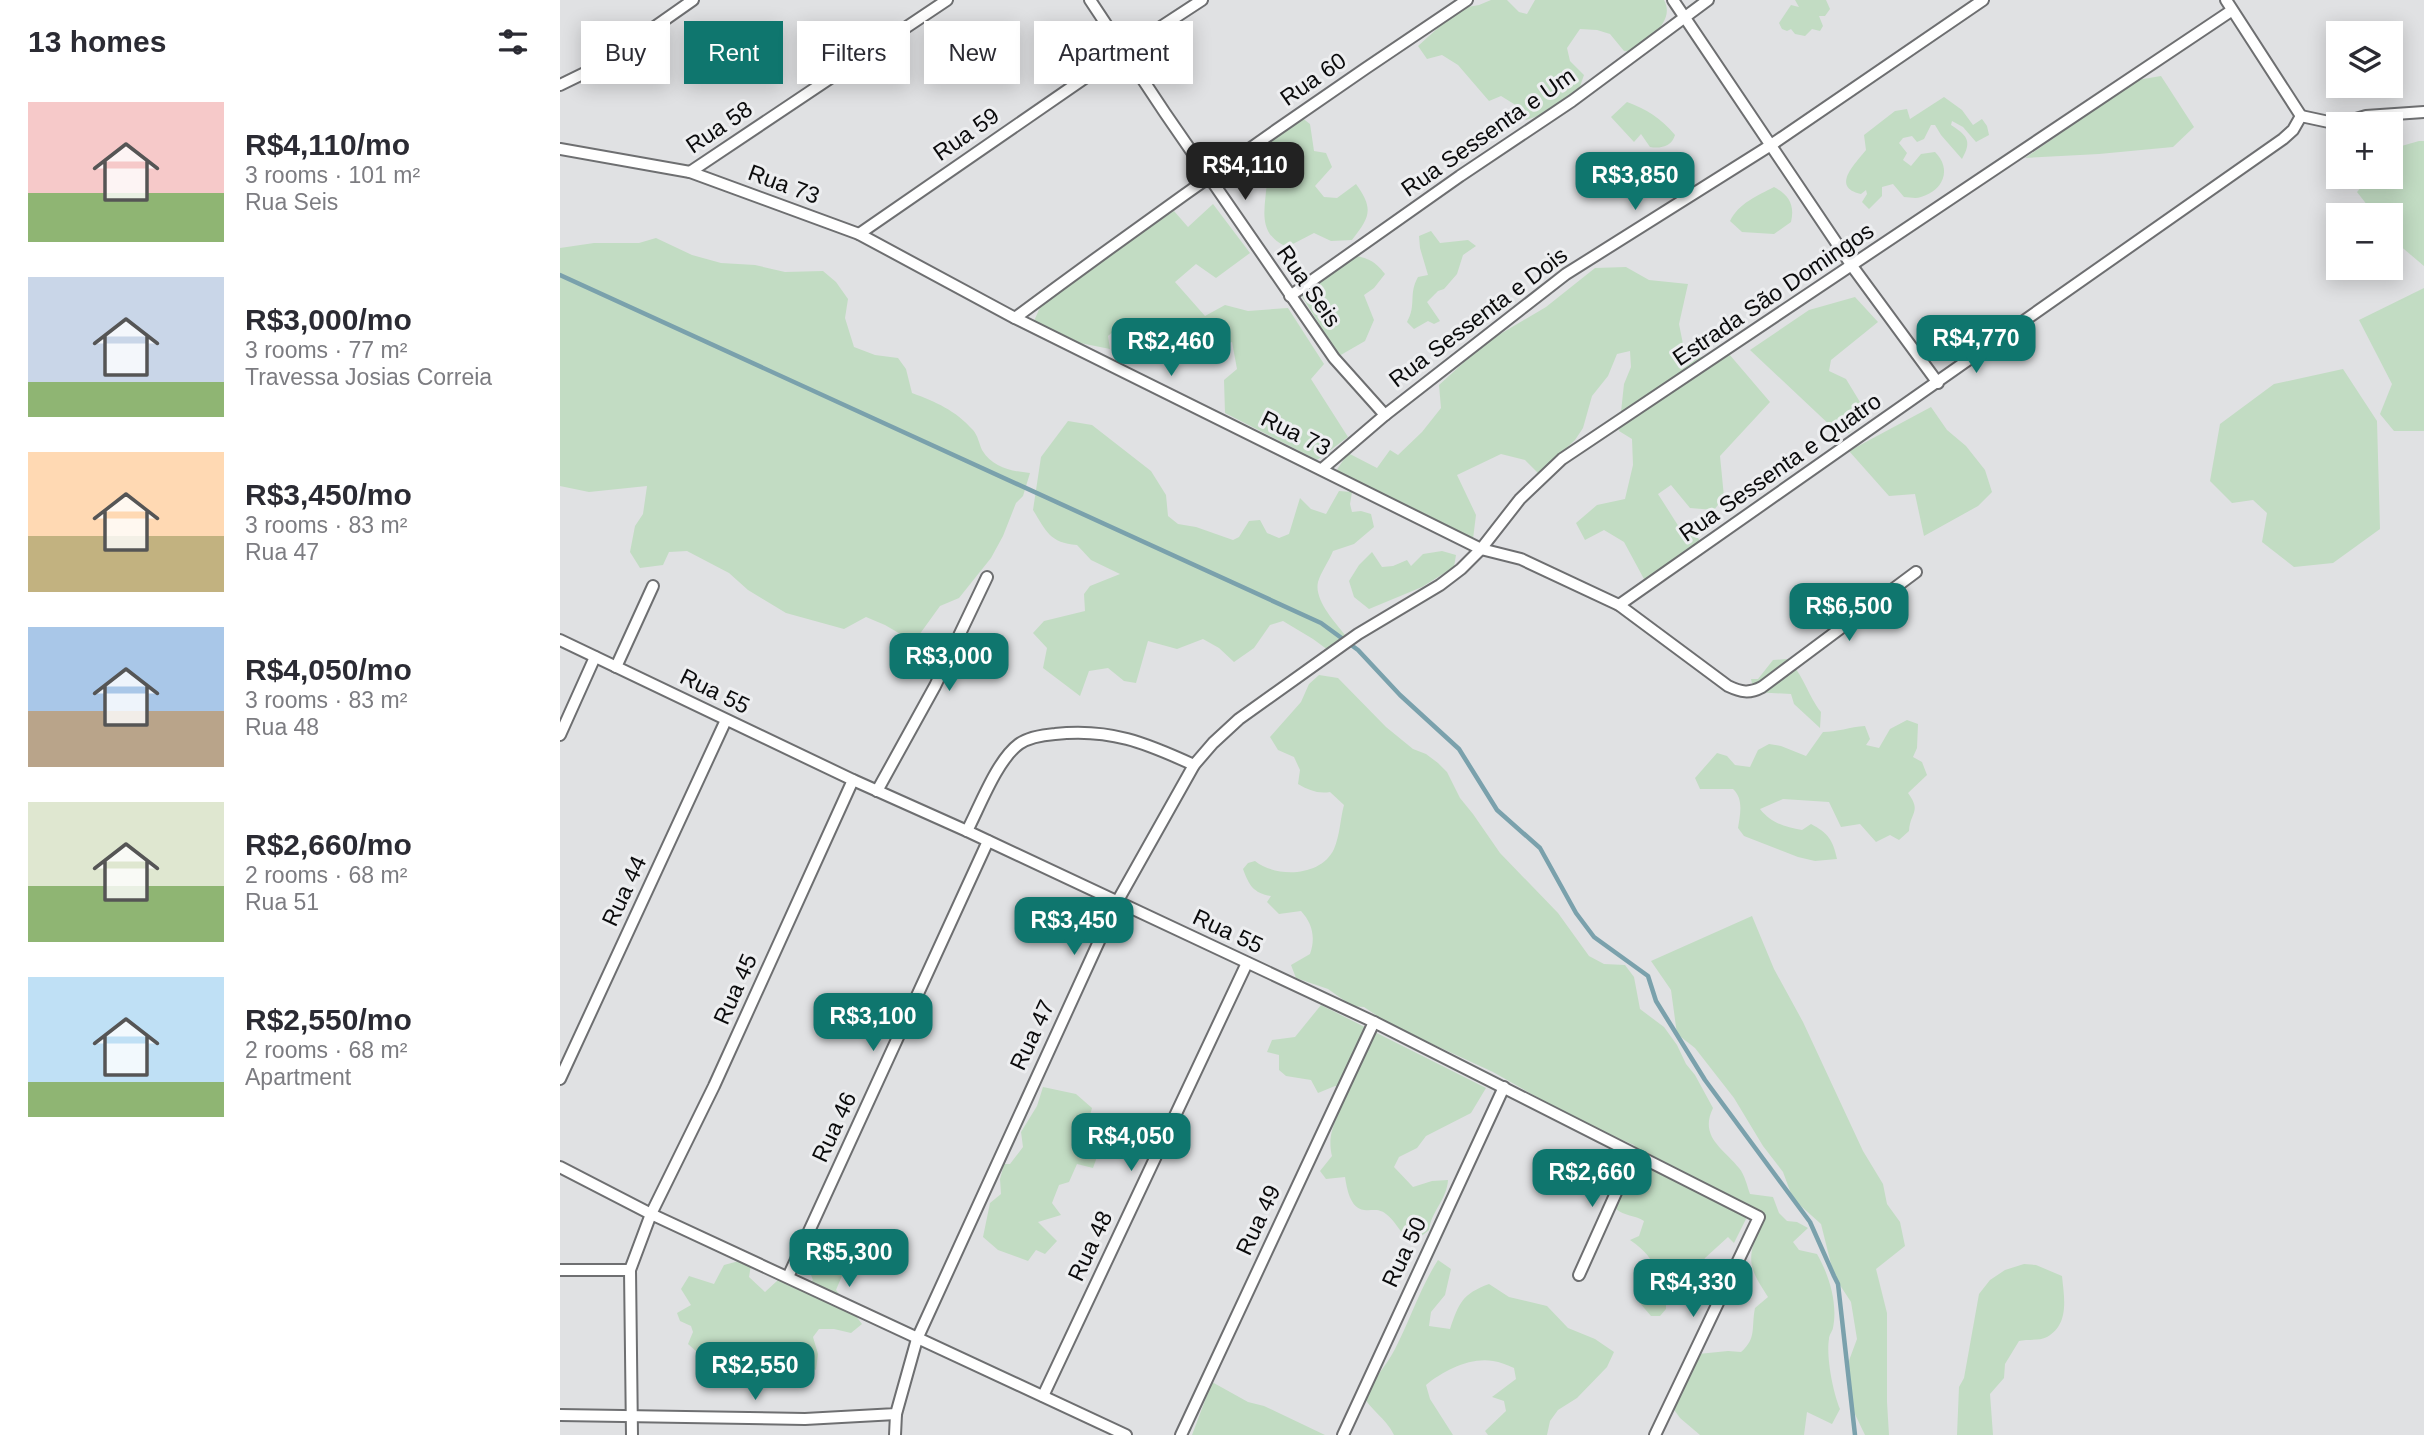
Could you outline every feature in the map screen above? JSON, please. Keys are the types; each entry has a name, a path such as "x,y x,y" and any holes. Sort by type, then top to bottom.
{"street":[{"path":"560,85 599,66 693,0"},
{"name":"Rua 58","path":"690,172 947,0"},
{"name":"Rua Seis","path":"1090,0 1104,21"},
{"name":"Rua 59","path":"1170,21 1202,0"},
{"name":"Rua 60","path":"1015,318 1209,177 1467,0"},
{"path":"1674,0 1852,266 1938,383"},
{"name":"Rua Sessenta e Um","path":"1290,296 1572,101 1708,0"},
{"name":"Rua Sessenta e Dois","path":"1322,469 1385,415 1566,274 1771,145 1983,0"},
{"path":"2226,0 2301,116 2326,121"},
{"name":"Estrada São Domingos","path":"1333,653 1358,634 1440,585 1461,569 1481,549 1520,499 1563,459 2231,11"},
{"name":"Rua 59","path":"859,233 1076,84"},
{"name":"Rua Seis","path":"1146,84 1334,358 1385,415"},
{"path":"2403,113 2424,112"},
{"name":"Rua Sessenta e Quatro","path":"1619,605 2283,139 2293,130 2301,116"},
{"name":"Rua 73","path":"560,149 690,172 859,233 1015,318 1481,549 1521,559 1619,605 1728,686 1744,692 1754,692 1762,687 1916,572"},
{"path":"877,791 935,687 987,577"},
{"path":"616,667 653,586"},
{"name":"Rua 55","path":"560,640 853,780 1374,1022 1759,1217 1655,1435"},
{"name":"Rua 47","path":"895,1435 895,1414 917,1339 1117,902 1194,765 1239,719 1333,653"},
{"path":"560,736 595,657"},
{"name":"Rua 44","path":"560,1079 726,720"},
{"path":"967,831 1003,762 1019,744 1040,736 1082,731 1117,736 1153,746 1194,765"},
{"name":"Rua 45","path":"630,1270 652,1214 714,1086 853,780"},
{"name":"Rua 46","path":"788,1277 988,841"},
{"name":"Rua 48","path":"1043,1396 1247,963"},
{"name":"Rua 49","path":"1181,1435 1374,1022"},
{"name":"Rua 50","path":"1343,1435 1504,1087"},
{"path":"1579,1275 1633,1155"},
{"path":"560,1167 652,1214 1126,1435"},
{"path":"560,1270 630,1270 632,1435"},
{"path":"560,1415 632,1414 805,1419 895,1414"}],"green space":[{"path":"1491,0 1507,0 1519,12 1527,14 1535,0 1664,0 1667,8 1666,16 1658,30 1632,52 1624,51 1610,34 1580,29 1567,48 1570,61 1584,75 1578,92 1538,116 1526,120 1514,104 1501,96 1489,101 1458,65 1442,55 1427,59 1418,46 1439,27 1445,11"},
{"path":"1795,0 1826,0 1830,9 1825,16 1819,16 1823,26 1820,31 1812,29 1805,36 1795,34 1791,29 1782,29 1779,23 1791,5 1799,7"},
{"path":"2161,76 2194,127 2173,147 2025,158 2137,80"},
{"path":"1944,97 1962,110 1973,125 1982,119 1989,135 1976,142 1963,127 1952,121 1951,125 1966,139 1967,147 1962,159 1935,125 1931,125 1924,139 1917,142 1912,136 1903,138 1899,143 1907,153 1903,160 1911,166 1921,154 1935,152 1943,165 1943,178 1929,194 1919,198 1904,197 1893,184 1882,187 1882,196 1869,209 1862,202 1867,194 1866,190 1861,194 1852,191 1846,180 1866,150 1864,135 1895,111 1907,109 1910,119"},
{"path":"1627,102 1659,119 1675,135 1671,142 1658,148 1650,147 1641,134 1634,142 1611,117"},
{"path":"1301,117 1310,124 1314,151 1326,153 1332,167 1315,186 1324,197 1337,198 1356,184 1366,200 1366,219 1352,240 1331,241 1314,233 1287,247 1277,241 1266,227 1264,209 1267,179 1257,169 1254,158 1268,146 1275,126"},
{"path":"2424,141 2424,266 2403,248 2403,203 2366,203 2357,192 2360,189 2403,189 2403,146"},
{"path":"1774,187 1790,201 1791,222 1774,234 1742,232 1730,221 1743,205"},
{"path":"1213,204 1250,253 1216,278 1196,264 1175,282 1205,316 1225,305 1248,311 1288,308 1324,364 1311,379 1348,437 1317,460 1225,413 1224,380 1237,369 1232,342 1221,346 1210,363 1181,335 1150,328 1128,319 1108,336 1110,349 1080,343 1034,321 1041,305 1174,211 1188,227"},
{"path":"1431,231 1440,243 1468,240 1476,246 1463,255 1457,274 1444,289 1427,302 1440,321 1434,324 1428,321 1414,329 1407,322 1412,310 1413,289 1418,277 1428,275 1419,236"},
{"path":"656,238 692,255 721,263 755,265 785,272 823,271 836,282 848,299 845,318 854,347 875,355 898,358 906,369 912,393 937,403 966,423 975,432 982,450 991,461 1009,470 1030,473 1023,496 1016,503 991,558 959,598 940,606 914,642 866,617 844,629 786,613 748,590 729,573 687,551 669,552 663,565 640,568 630,552 635,526 643,514 647,486 589,492 560,486 560,248 594,243 639,243"},
{"path":"1352,255 1371,261 1385,274 1374,288 1364,295 1374,320 1365,341 1339,356 1301,295 1324,274"},
{"path":"1626,267 1649,280 1688,284 1679,324 1684,349 1701,357 1729,354 1770,402 1720,456 1724,497 1714,510 1690,508 1671,485 1658,494 1679,527 1689,524 1700,541 1661,572 1644,579 1624,542 1604,530 1585,540 1576,523 1597,505 1625,499 1633,465 1632,439 1619,431 1624,384 1631,367 1630,351 1617,354 1608,376 1592,396 1583,428 1575,440 1539,474 1525,460 1501,454 1457,475 1476,515 1473,539 1336,471 1348,453 1377,468 1390,450 1398,455 1422,432 1441,408 1439,385 1485,343 1546,307 1595,268"},
{"path":"2424,288 2424,431 2394,431 2380,414 2392,384 2359,320"},
{"path":"1855,297 1878,322 1831,360 1829,371 1846,379 1863,407 1862,418 1849,433 1834,429 1750,350 1809,310"},
{"path":"2343,369 2377,421 2380,529 2333,563 2294,567 2262,542 2267,513 2253,500 2232,503 2210,481 2220,424 2274,384"},
{"path":"1931,407 1947,430 1966,446 1985,470 1992,492 1978,506 1924,536 1915,494 1889,496 1849,451"},
{"path":"1068,421 1092,425 1151,471 1166,495 1168,516 1178,524 1196,527 1233,540 1239,537 1249,521 1260,520 1267,533 1279,538 1289,534 1300,498 1311,509 1326,514 1339,491 1352,492 1352,512 1371,514 1374,527 1354,544 1333,551 1318,582 1319,596 1326,610 1345,635 1328,650 1283,621 1270,625 1254,648 1234,662 1219,648 1203,639 1177,649 1148,641 1136,683 1124,681 1108,668 1089,671 1080,696 1043,668 1047,648 1033,633 1044,621 1085,611 1084,594 1090,586 1120,574 1091,560 1077,545 1055,539 1033,510 1041,457"},
{"path":"1442,551 1456,555 1454,567 1422,587 1369,609 1354,597 1349,581 1359,565 1372,552 1382,567 1407,560 1411,566 1423,554"},
{"path":"1787,659 1821,712 1820,728 1794,704 1791,694 1754,692 1751,679 1758,679 1773,660"},
{"path":"1319,675 1338,678 1386,727 1447,772 1460,798 1500,853 1558,913 1589,956 1604,964 1625,965 1634,977 1640,1009 1664,1027 1695,1075 1713,1108 1709,1118 1711,1134 1741,1171 1750,1194 1773,1197 1779,1213 1787,1221 1797,1222 1808,1228 1793,1242 1799,1250 1817,1254 1831,1290 1834,1319 1828,1355 1840,1409 1832,1424 1807,1412 1804,1435 1700,1435 1680,1418 1670,1404 1698,1354 1741,1352 1749,1342 1753,1332 1755,1308 1768,1297 1751,1261 1753,1244 1765,1219 1761,1210 1751,1209 1734,1243 1728,1237 1705,1258 1700,1269 1665,1289 1662,1298 1666,1302 1666,1309 1660,1316 1651,1316 1639,1302 1650,1283 1653,1268 1647,1254 1630,1240 1639,1236 1644,1221 1616,1209 1623,1187 1640,1159 1634,1145 1584,1124 1493,1072 1389,1024 1364,1007 1352,1006 1328,989 1296,978 1291,965 1310,954 1312,948 1313,936 1308,920 1301,911 1279,914 1267,902 1271,896 1252,887 1243,869 1248,863 1255,861 1264,867 1286,872 1309,870 1328,858 1334,849 1344,805 1330,792 1313,791 1298,784 1300,770 1294,757 1278,750 1270,737 1301,702 1309,684"},
{"path":"1907,720 1918,724 1917,748 1913,757 1922,762 1927,775 1908,793 1915,808 1909,831 1899,840 1890,835 1876,842 1860,824 1841,827 1829,802 1783,799 1760,809 1769,818 1784,826 1802,830 1811,824 1817,827 1829,838 1837,859 1815,861 1798,857 1744,836 1738,828 1739,797 1733,789 1700,789 1695,778 1717,753 1727,756 1735,765 1750,767 1758,750 1769,744 1806,756 1823,732 1865,726 1870,739 1866,745 1879,748 1890,729"},
{"path":"1752,916 1774,969 1803,1022 1863,1151 1883,1184 1887,1204 1900,1222 1905,1246 1876,1269 1887,1313 1889,1435 1865,1435 1852,1408 1847,1366 1857,1339 1851,1302 1834,1276 1821,1224 1793,1199 1783,1172 1763,1146 1734,1098 1695,1048 1677,1034 1671,990 1651,961"},
{"path":"1321,1005 1486,1088 1471,1113 1426,1136 1417,1148 1399,1157 1394,1167 1413,1187 1432,1181 1448,1180 1429,1230 1414,1242 1383,1212 1355,1206 1345,1177 1326,1179 1320,1171 1332,1156 1331,1137 1347,1089 1335,1086 1318,1093 1311,1080 1286,1076 1279,1070 1279,1055 1267,1052 1272,1040 1295,1037"},
{"path":"1043,1087 1076,1094 1092,1108 1087,1127 1088,1137 1098,1154 1093,1168 1077,1164 1069,1182 1059,1185 1052,1203 1061,1215 1038,1222 1057,1241 1045,1254 1036,1250 1028,1261 998,1250 983,1237 990,1203 1001,1194 1000,1179 1004,1164 1010,1164 1023,1147 1021,1132 1037,1106"},
{"path":"815,1244 849,1259 836,1290 862,1324 851,1333 819,1329 813,1337 818,1354 816,1370 788,1359 774,1384 764,1388 752,1378 721,1366 704,1372 705,1359 688,1344 693,1332 691,1326 680,1321 677,1313 691,1305 681,1289 689,1276 714,1284 724,1265 739,1261 751,1265 749,1277 765,1292 778,1280 804,1287 813,1280 809,1262"},
{"path":"1438,1260 1451,1269 1445,1295 1431,1312 1429,1326 1450,1329 1463,1300 1489,1284 1509,1297 1547,1306 1568,1328 1595,1339 1614,1352 1607,1367 1577,1398 1558,1410 1550,1421 1547,1435 1488,1435 1485,1431 1506,1411 1504,1401 1492,1397 1516,1379 1514,1368 1496,1361 1466,1363 1426,1385 1430,1399 1453,1435 1394,1435 1365,1400 1362,1394 1391,1355"},
{"path":"2024,1264 2036,1265 2062,1276 2062,1318 2054,1332 2047,1337 2019,1341 2005,1364 2004,1378 1990,1394 1993,1435 1957,1435 1959,1387 1964,1378 1979,1294 1990,1280 2005,1270"},
{"path":"1212,1382 1248,1402 1264,1406 1325,1435 1192,1435"}],"waterway":[{"path":"560,275 1321,623 1358,650 1400,695 1459,749 1497,810 1540,848 1576,913 1594,937 1648,976 1656,1001 1705,1080 1810,1222 1838,1284 1855,1435"}]}
